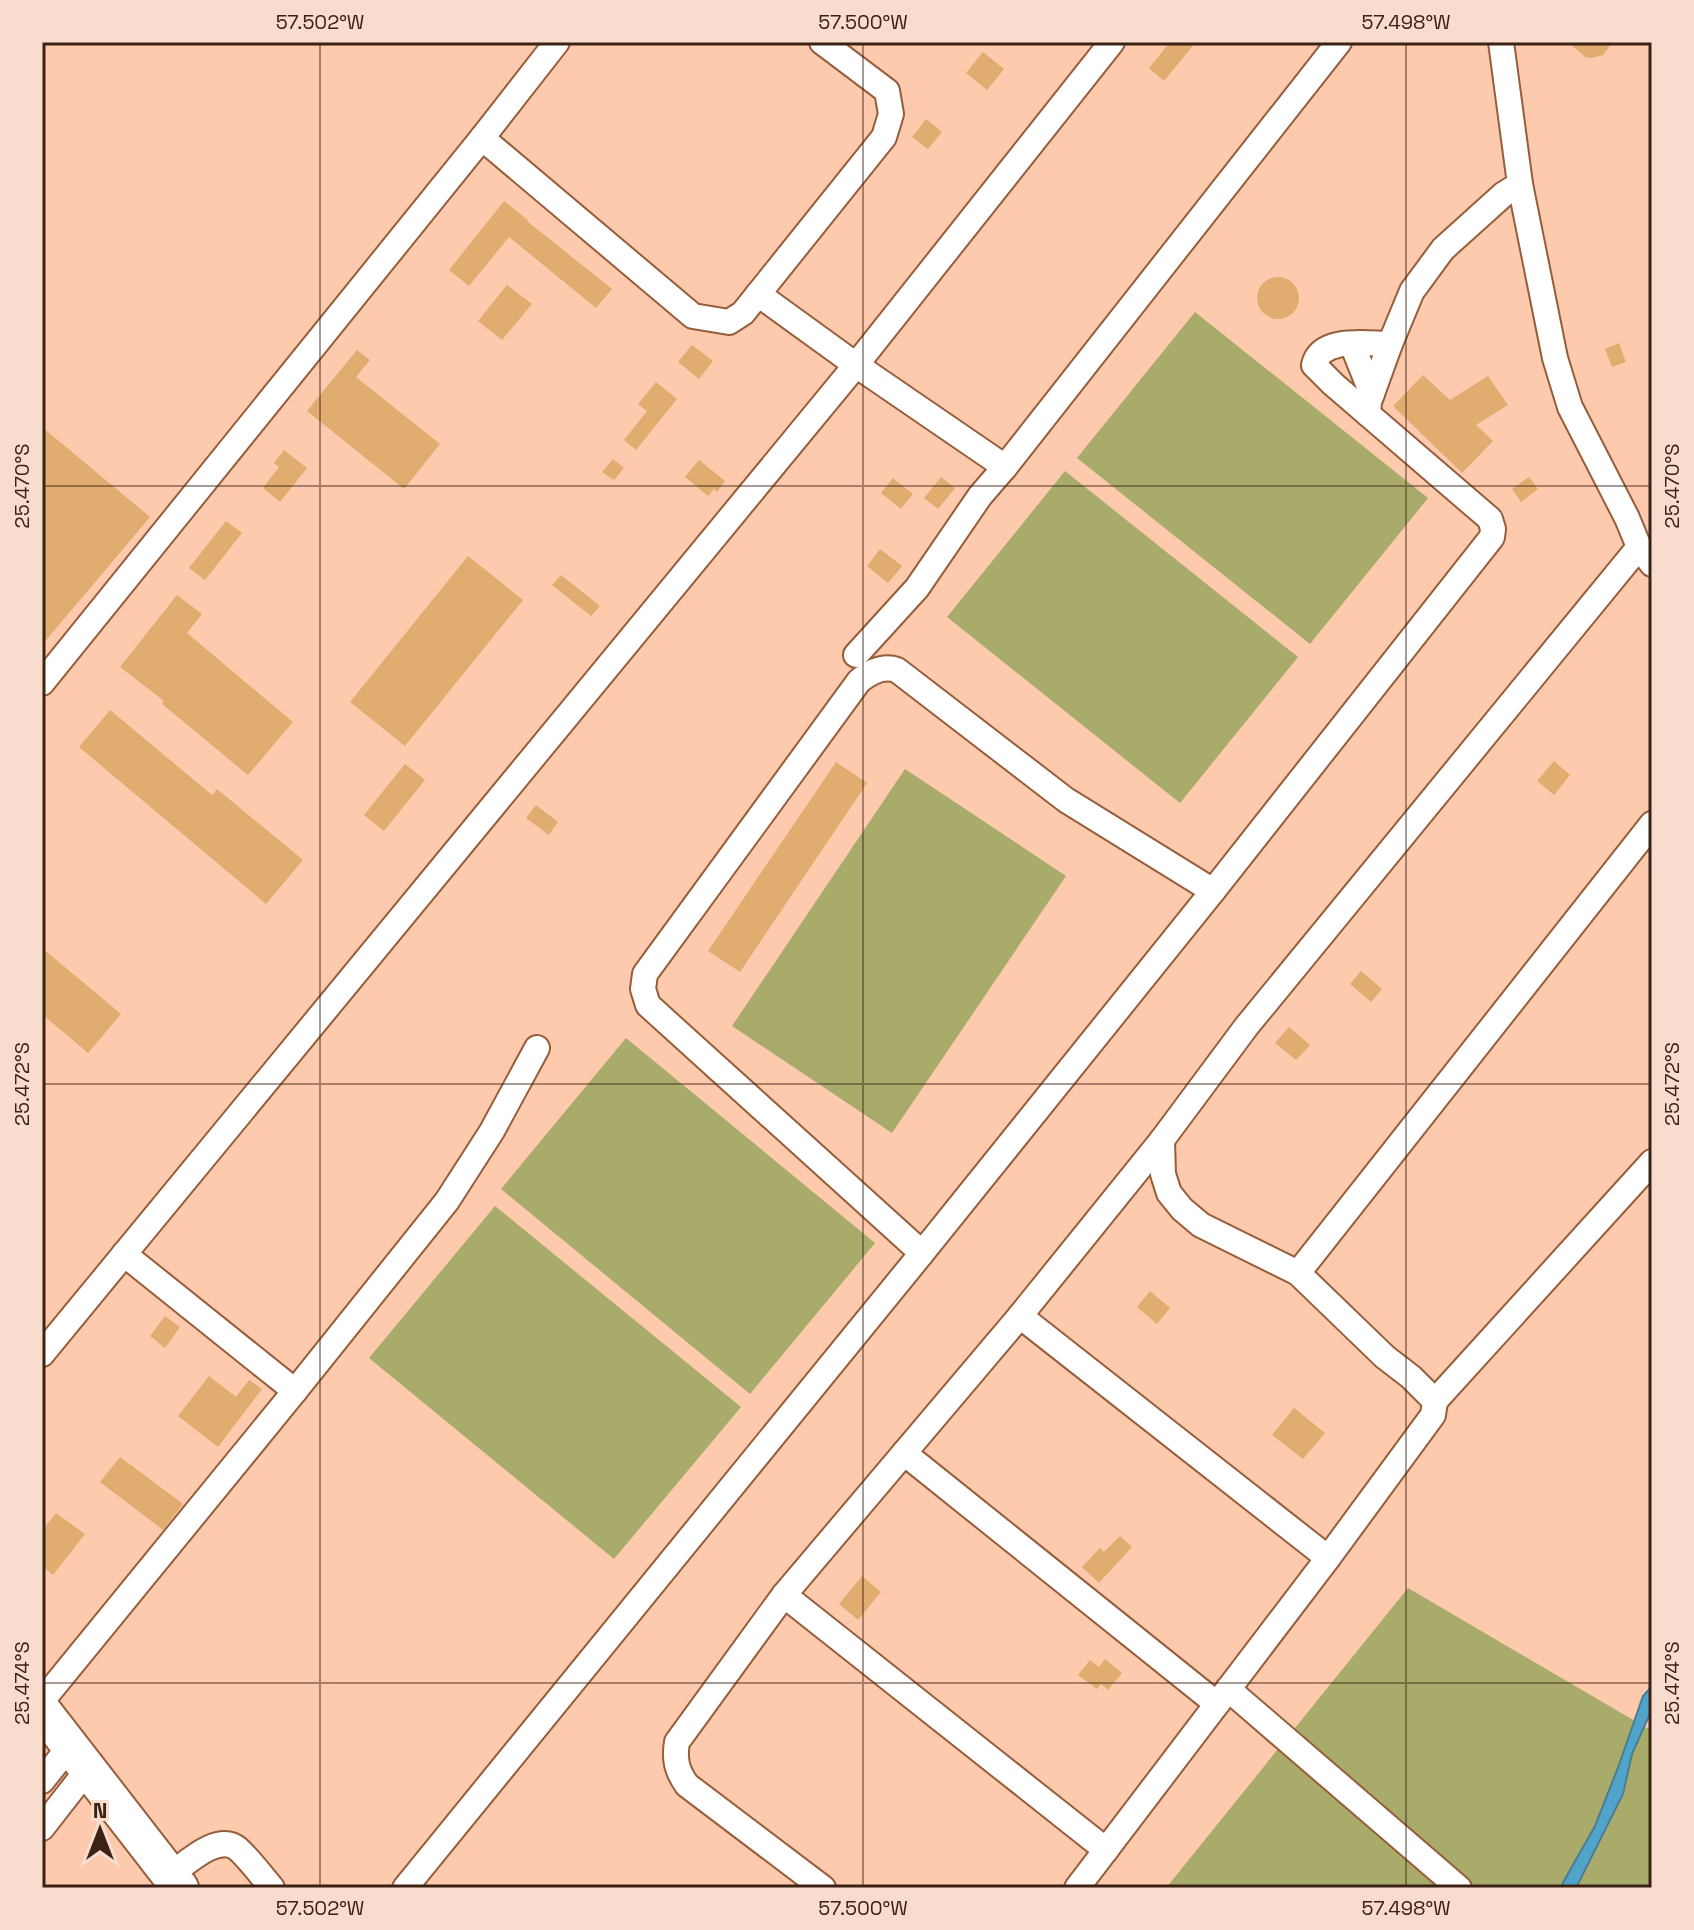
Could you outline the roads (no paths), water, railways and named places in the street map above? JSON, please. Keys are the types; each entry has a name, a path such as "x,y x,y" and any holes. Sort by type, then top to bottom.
{"highway":[{"path":"42,1710 175,1882"}],"street":[{"path":"42,683 557,42"},
{"path":"482,138 693,316 729,322 743,313 884,137 891,114 887,91 822,42"},
{"path":"42,1354 856,365 1112,42"},
{"path":"856,655 917,588 980,496 1339,42"},
{"path":"823,1888 687,1785 678,1773 675,1757 677,1742 684,1729 784,1595 1020,1316 1162,1140 1246,1027 1645,556 1570,407 1555,358 1520,184 1501,42"},
{"path":"1370,404 1412,291 1443,249 1504,194 1520,184"},
{"path":"758,294 1005,467"},
{"path":"1352,344 1370,404"},
{"path":"405,1888 922,1253 1492,537 1490,519 1370,404 1314,365 1317,355 1330,347 1390,344"},
{"path":"922,1253 648,1005 643,989 645,974 859,681 888,667 897,670 1066,800 1213,891"},
{"path":"1298,1273 1652,824"},
{"path":"42,1701 447,1201 492,1131 537,1048"},
{"path":"1162,1140 1163,1174 1169,1193 1182,1209 1201,1225 1298,1273 1435,1401"},
{"path":"1077,1888 1328,1558 1433,1415 1435,1401 1652,1162"},
{"path":"124,1254 295,1391"},
{"path":"1020,1316 1328,1558"},
{"path":"904,1453 1222,1697 1459,1888"},
{"path":"784,1595 1106,1850"},
{"path":"42,1781 79,1758"},
{"path":"42,1828 79,1758"},
{"path":"175,1882 213,1846 224,1844 235,1846 272,1888"}],"water":[{"path":"1652,1686 1652,1709 1632,1754 1623,1794 1576,1888 1560,1888 1595,1826 1643,1696"}]}
